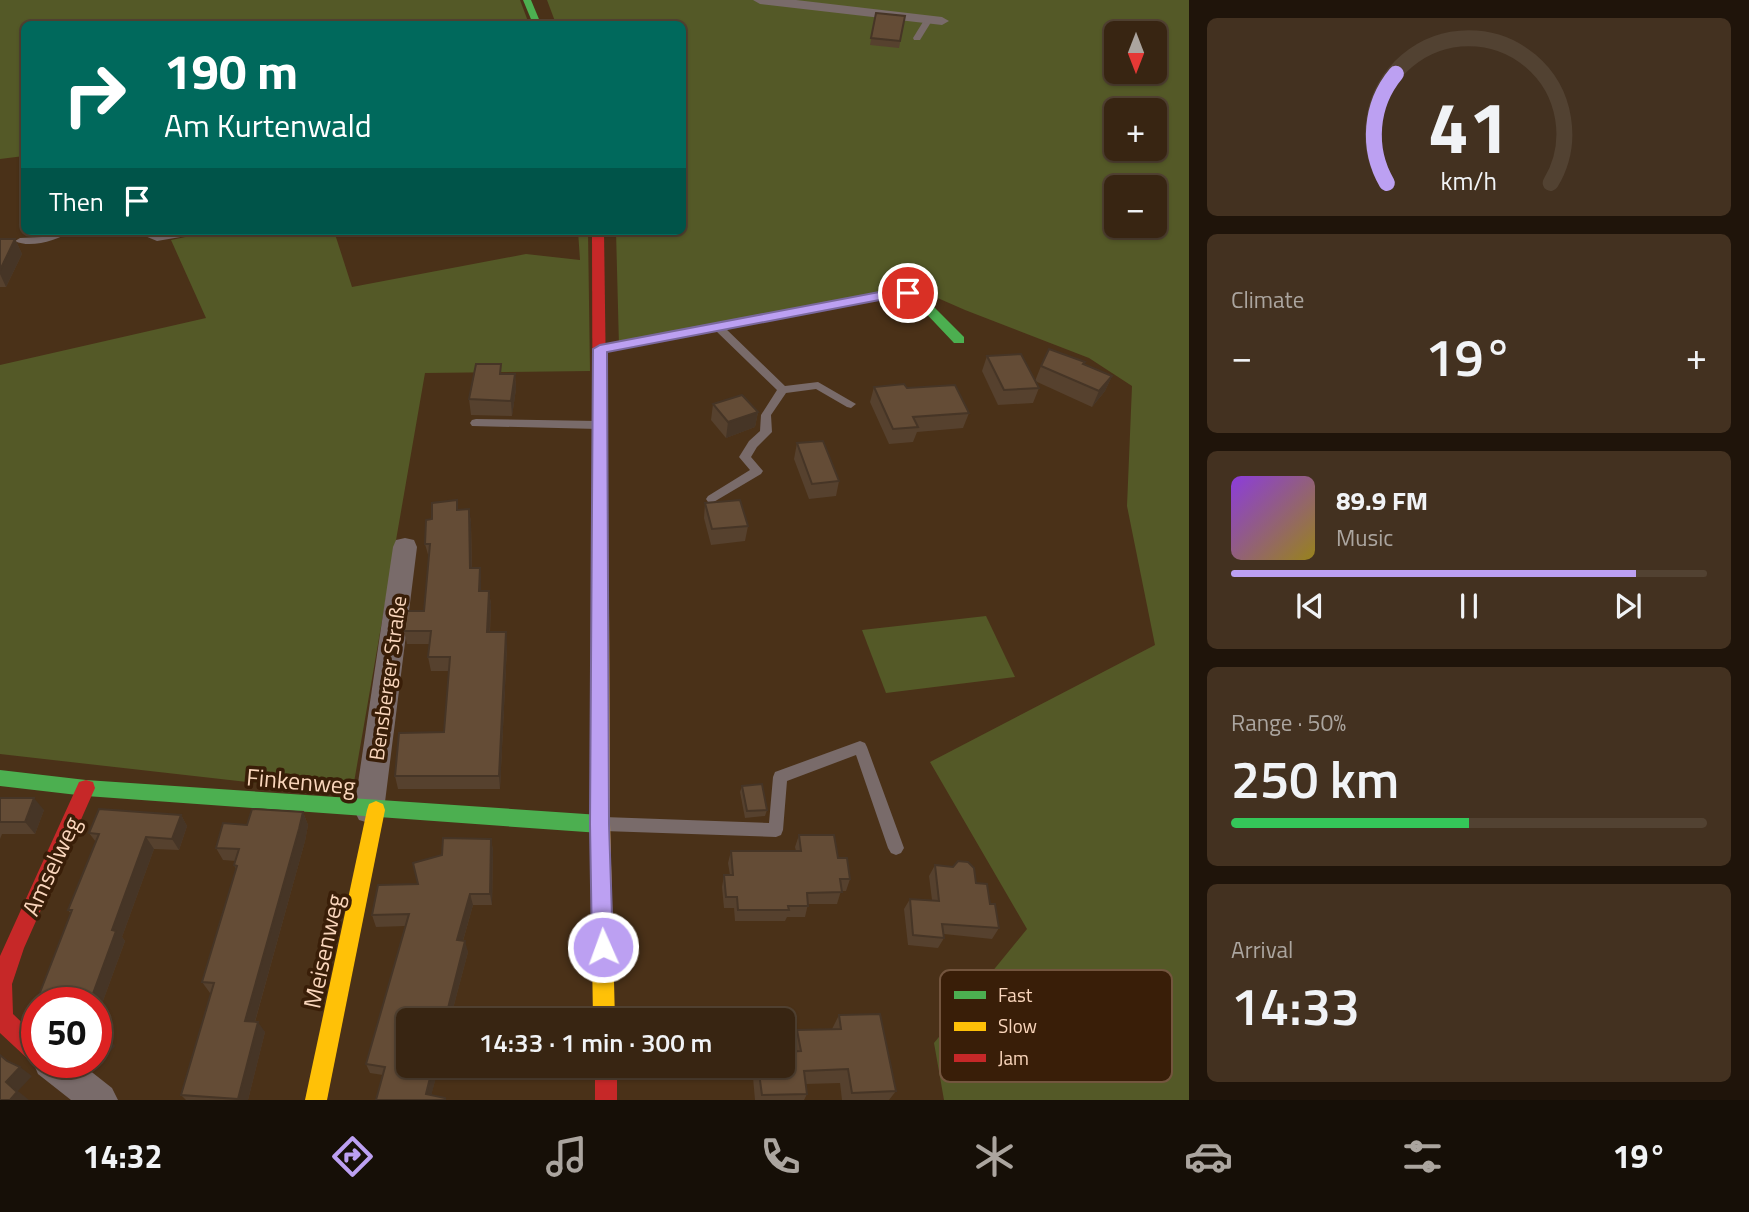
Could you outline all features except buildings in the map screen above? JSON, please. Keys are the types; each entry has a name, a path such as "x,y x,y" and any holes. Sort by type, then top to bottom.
{"street":[{"path":"527,0 536,21"},
{"path":"760,0 935,20"},
{"path":"598,235 600,824 604,1008"},
{"path":"600,349 895,293 908,293 918,298 959,340"},
{"name":"Bensberger Straße","path":"372,810 405,547"},
{"name":"Finkenweg","path":"0,778 86,788 372,810 600,824"},
{"name":"Amselweg","path":"21,1038 2,1017 1,984 14,946 86,788"},
{"name":"Meisenweg","path":"316,1100 372,810"},
{"path":"71,1078 100,1100"},
{"path":"606,1078 606,1100"}],"lane":[{"path":"918,38 935,20"},
{"path":"20,241 43,240 56,235"},
{"path":"149,235 157,238 175,235"},
{"path":"719,328 783,390"},
{"path":"712,499 757,471 745,457 752,444 766,432 766,415 783,390 818,385 851,404"},
{"path":"476,423 600,425"},
{"path":"600,824 776,830 780,777 860,747 896,848"}],"green space":[{"path":"0,0 520,0 528,21 21,21 21,156 0,159"},
{"path":"547,0 1189,0 1189,1100 944,1100 941,1082 1172,1082 1172,970 994,970 1027,929 930,762 1155,645 1127,506 1132,386 1089,358 908,285 697,335 619,346 616,235 686,235 686,21 555,21"},
{"path":"195,235 335,235 352,287 526,254 580,260 578,235 588,235 590,371 425,373 352,794 0,754 0,365 206,318 171,240"},
{"path":"986,616 1015,677 886,693 862,630"},
{"path":"940,1036 940,1077 934,1043"}],"traffic: fast":[{"path":"527,0 536,21"},
{"path":"600,349 895,293 923,303 959,340"},
{"path":"0,778 86,788 600,824"}],"traffic: slow":[{"path":"601,606 600,824 604,1008"},
{"path":"316,1100 376,810"}],"traffic: jam":[{"path":"598,235 601,606"},
{"path":"21,1038 2,1017 1,984 14,946 86,788"},
{"path":"606,1078 606,1100"}],"route":[{"path":"603,947 600,824 600,349 895,293 908,293"}]}
